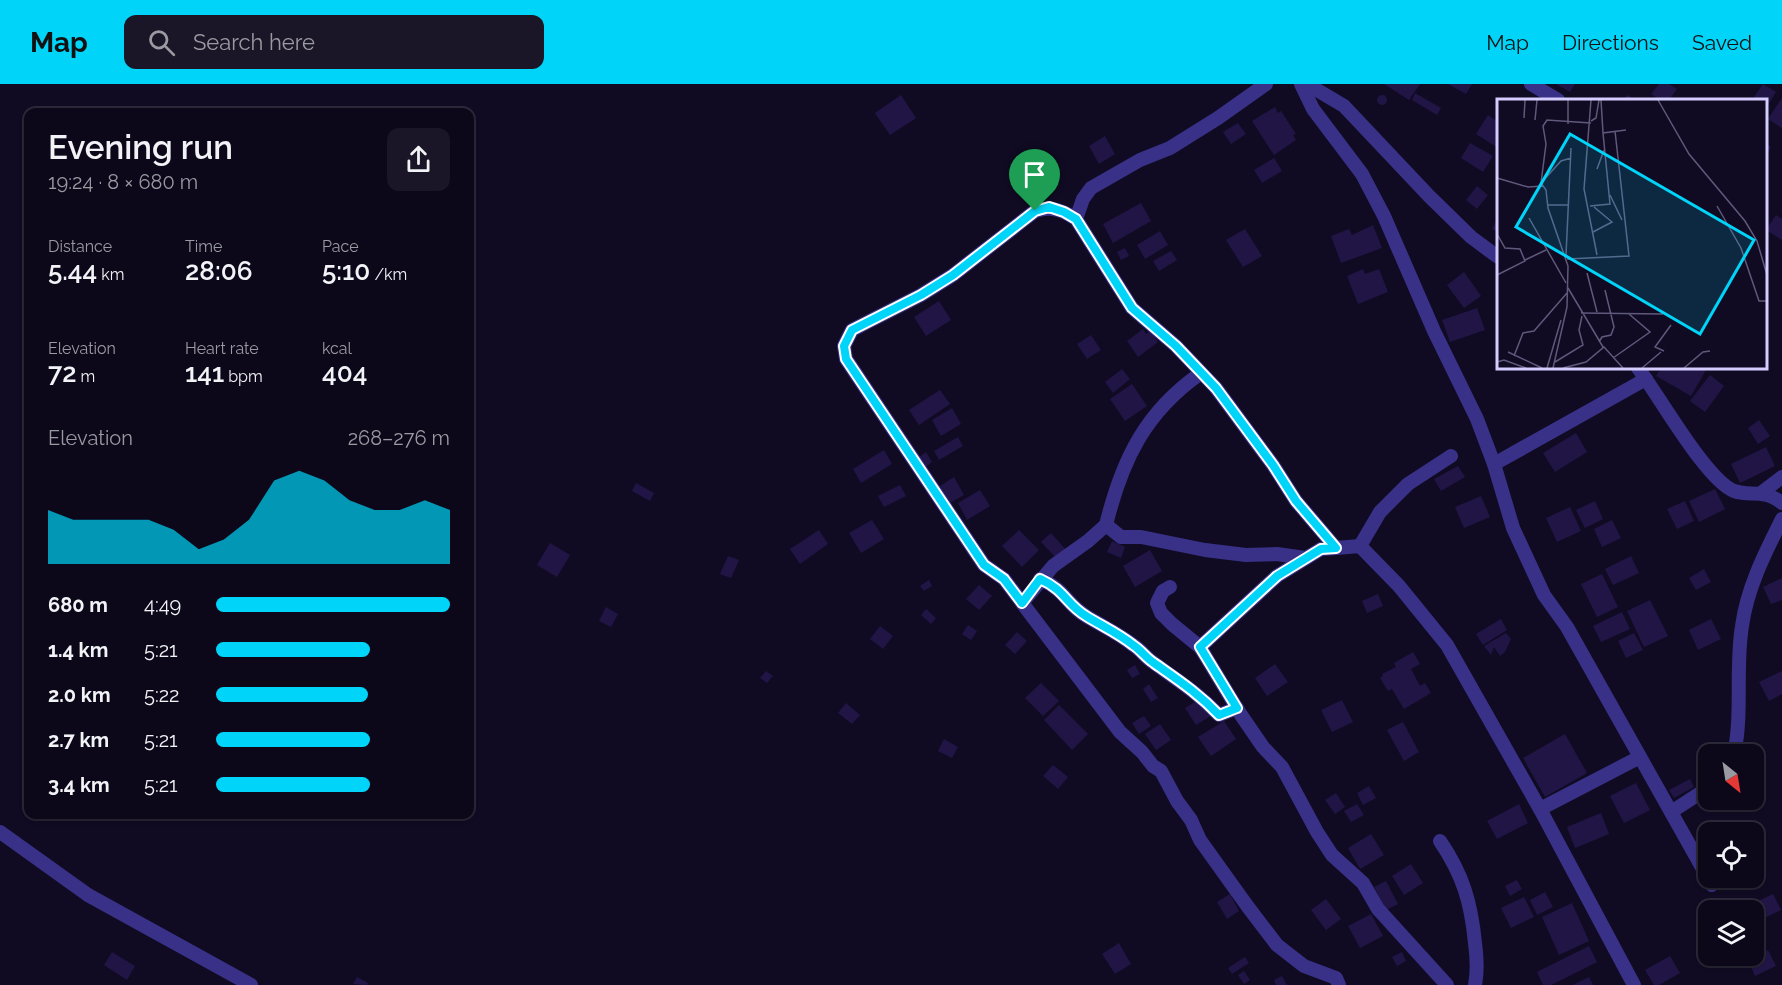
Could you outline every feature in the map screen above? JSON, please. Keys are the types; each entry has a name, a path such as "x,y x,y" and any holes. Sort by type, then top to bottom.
{"street":[{"path":"1076,219 1083,199 1091,188 1140,160 1170,148 1266,84"},
{"path":"1301,84 1313,109 1362,174 1384,216 1434,332 1477,419 1494,464 1513,528 1544,595 1567,627 1698,860"},
{"path":"1308,84 1344,106 1429,196 1471,237 1497,256"},
{"path":"1531,84 1556,99"},
{"path":"1336,548 1296,501 1273,465 1201,373 1176,346 1132,308 1076,219 1064,212 1049,207 1035,211 953,275 921,295 852,330 844,346 846,359 984,565 1004,579 1120,732 1142,752 1153,766 1161,771 1177,801 1191,820 1200,840 1277,945 1304,966 1336,978 1339,985"},
{"path":"1022,603 1053,566 1106,525 1123,469 1135,442 1151,419 1182,386 1201,373"},
{"path":"1494,464 1642,373 1686,440 1717,479 1734,491 1761,493 1774,497 1782,503"},
{"path":"1360,546 1380,512 1407,484 1451,456"},
{"path":"1761,493 1782,477"},
{"path":"1735,744 1741,628 1746,600 1766,550 1782,519"},
{"path":"1106,525 1121,537 1142,537 1205,550 1246,555 1277,554 1305,558"},
{"path":"1200,647 1277,576 1305,558 1321,549 1360,546"},
{"path":"1360,546 1399,586 1447,645 1540,809 1634,985"},
{"path":"1040,579 1054,585 1085,616 1110,628 1136,646 1152,662 1192,689 1219,715 1237,708"},
{"path":"1170,586 1163,591 1157,603 1161,613 1200,647 1263,747 1281,767 1332,855 1363,883 1378,909 1447,985"},
{"path":"1540,809 1640,757"},
{"path":"1671,812 1698,794"},
{"path":"0,832 88,895 251,985"},
{"path":"1440,841 1465,885 1473,915 1478,970 1475,985"}],"building":[{"path":"1384,84 1420,84 1409,100"},
{"path":"1448,84 1472,84 1466,94"},
{"path":"1556,84 1575,84 1570,92"},
{"path":"1659,84 1669,84 1677,89 1670,99 1658,99 1651,94"},
{"path":"1763,84 1776,92 1767,106 1767,99 1753,99"},
{"path":"1415,93 1441,108 1437,115 1412,100"},
{"path":"901,95 916,118 890,135 875,113"},
{"path":"1382,95 1387,100 1382,105 1377,100"},
{"path":"1782,98 1782,128 1768,119"},
{"path":"1275,107 1278,113 1281,111 1296,134 1293,135 1296,140 1274,155 1252,121"},
{"path":"1488,115 1497,121 1497,147 1476,134"},
{"path":"1238,123 1246,134 1231,144 1223,132"},
{"path":"1105,136 1115,154 1099,164 1089,146"},
{"path":"1470,143 1493,156 1483,172 1461,158"},
{"path":"1274,158 1282,171 1262,183 1254,170"},
{"path":"1477,186 1488,195 1477,209 1466,200"},
{"path":"1141,203 1151,221 1113,243 1103,224"},
{"path":"1776,215 1782,219 1782,240 1767,231"},
{"path":"1497,219 1497,232 1492,229"},
{"path":"1373,225 1382,248 1341,263 1331,236 1349,229 1352,235"},
{"path":"1245,229 1262,256 1243,267 1226,240"},
{"path":"1160,231 1168,245 1145,259 1137,245"},
{"path":"1125,248 1129,256 1121,260 1117,252"},
{"path":"1171,251 1177,260 1159,271 1153,261"},
{"path":"1363,269 1365,274 1379,269 1388,292 1358,304 1347,276"},
{"path":"1464,272 1481,296 1464,308 1447,285"},
{"path":"939,301 951,320 926,336 914,317"},
{"path":"1477,308 1485,330 1450,342 1442,320"},
{"path":"1143,329 1146,334 1150,331 1158,342 1138,357 1127,341"},
{"path":"1091,335 1101,350 1087,359 1077,344"},
{"path":"1122,369 1130,379 1113,393 1105,382"},
{"path":"1660,369 1706,370 1691,396 1656,376"},
{"path":"1710,375 1724,386 1705,412 1690,401"},
{"path":"1132,384 1147,406 1125,421 1110,399"},
{"path":"940,390 950,404 919,425 909,410"},
{"path":"952,408 961,424 941,436 932,420"},
{"path":"1759,420 1770,436 1758,444 1748,428"},
{"path":"1576,433 1587,452 1555,472 1543,453"},
{"path":"958,437 963,446 939,460 934,451"},
{"path":"1766,447 1775,466 1740,483 1731,464"},
{"path":"884,450 892,464 861,483 853,469"},
{"path":"926,452 932,462 924,468 918,458"},
{"path":"1458,466 1465,477 1441,491 1434,479"},
{"path":"954,477 964,495 950,503 940,486"},
{"path":"636,483 654,493 650,501 632,491"},
{"path":"900,485 906,496 884,507 878,496"},
{"path":"1715,489 1725,509 1699,522 1689,501"},
{"path":"980,490 990,506 967,520 958,503"},
{"path":"1481,496 1490,517 1464,528 1455,507"},
{"path":"1595,501 1603,519 1585,528 1576,510"},
{"path":"1685,501 1694,521 1677,529 1667,509"},
{"path":"1570,507 1581,531 1557,542 1546,518"},
{"path":"872,520 884,539 861,553 849,533"},
{"path":"1612,520 1621,538 1602,547 1594,529"},
{"path":"819,530 828,544 800,564 790,549"},
{"path":"1019,530 1039,550 1022,567 1002,546"},
{"path":"1051,533 1067,551 1057,559 1041,542"},
{"path":"1112,541 1125,547 1121,558 1107,552"},
{"path":"550,543 570,555 557,577 537,565"},
{"path":"1150,550 1162,571 1135,587 1123,566"},
{"path":"728,556 739,560 731,578 720,574"},
{"path":"1631,556 1639,573 1613,585 1605,569"},
{"path":"1704,569 1711,582 1696,590 1689,578"},
{"path":"1602,574 1618,607 1597,617 1581,584"},
{"path":"1782,578 1782,600 1771,604 1763,587"},
{"path":"929,580 932,586 924,591 920,586"},
{"path":"979,585 992,596 979,610 966,599"},
{"path":"1378,594 1383,606 1367,613 1362,601"},
{"path":"1650,600 1668,636 1644,647 1627,611"},
{"path":"606,607 618,614 611,627 599,621"},
{"path":"926,609 936,618 931,624 921,615"},
{"path":"1622,612 1630,629 1601,642 1593,626"},
{"path":"1501,619 1507,630 1483,645 1476,634"},
{"path":"1711,619 1721,639 1698,650 1689,630"},
{"path":"968,625 977,631 971,640 962,634"},
{"path":"880,626 893,636 883,649 870,639"},
{"path":"1017,632 1027,641 1015,654 1005,645"},
{"path":"1506,633 1511,639 1505,652 1500,656 1494,647 1491,655 1484,646"},
{"path":"1634,633 1643,650 1626,658 1618,641"},
{"path":"1413,652 1420,664 1411,669 1420,686 1425,683 1431,693 1404,709 1392,689 1388,691 1380,678 1382,674 1396,667 1394,663"},
{"path":"1275,664 1288,682 1267,696 1255,678"},
{"path":"1135,665 1140,674 1132,678 1127,670"},
{"path":"766,671 773,676 767,683 760,678"},
{"path":"1782,671 1782,694 1769,701 1759,682"},
{"path":"1041,683 1059,701 1043,716 1025,698"},
{"path":"1149,684 1158,698 1151,702 1143,689"},
{"path":"1200,699 1211,716 1196,725 1185,708"},
{"path":"1342,700 1353,722 1332,732 1321,710"},
{"path":"846,703 860,715 852,724 838,713"},
{"path":"1059,705 1088,734 1072,750 1044,720"},
{"path":"1144,716 1151,726 1139,734 1132,723"},
{"path":"1224,721 1236,739 1211,756 1198,737"},
{"path":"1403,722 1419,752 1404,761 1387,730"},
{"path":"1160,724 1171,740 1156,750 1145,734"},
{"path":"1565,734 1587,773 1545,797 1523,758"},
{"path":"944,739 958,747 952,758 938,751"},
{"path":"1053,765 1068,777 1058,789 1043,776"},
{"path":"1690,779 1694,787 1674,798 1669,790"},
{"path":"1636,783 1650,810 1624,823 1610,796"},
{"path":"1369,786 1376,798 1363,805 1357,793"},
{"path":"1336,793 1345,807 1335,814 1325,800"},
{"path":"1357,804 1364,815 1351,822 1344,811"},
{"path":"1519,804 1528,823 1497,839 1487,821"},
{"path":"1601,813 1609,834 1575,848 1567,827"},
{"path":"1371,834 1384,855 1360,869 1348,848"},
{"path":"1411,864 1423,883 1404,895 1392,876"},
{"path":"1517,880 1522,889 1510,896 1505,886"},
{"path":"1386,881 1398,904 1386,910 1374,887"},
{"path":"1545,892 1553,907 1537,915 1530,900"},
{"path":"1230,894 1239,911 1227,919 1217,902"},
{"path":"1773,894 1781,910 1764,918 1764,900 1760,900"},
{"path":"1524,897 1534,917 1511,928 1501,908"},
{"path":"1326,899 1341,919 1326,930 1311,910"},
{"path":"1572,903 1589,941 1559,955 1542,917"},
{"path":"1371,914 1383,936 1360,948 1348,926"},
{"path":"1119,943 1131,964 1115,974 1102,954"},
{"path":"1589,946 1597,962 1551,985 1543,985 1537,972"},
{"path":"1768,950 1776,966 1755,976 1751,966 1764,966 1764,952"},
{"path":"112,952 135,966 127,980 104,965"},
{"path":"1402,952 1406,961 1397,966 1392,957"},
{"path":"1670,956 1680,973 1659,985 1654,985 1645,970"},
{"path":"1245,957 1249,963 1232,974 1228,968"},
{"path":"1244,971 1250,980 1244,984 1238,975"},
{"path":"1282,976 1287,985 1276,985 1274,980"},
{"path":"357,977 368,983 367,985 353,984"},
{"path":"1589,977 1593,985 1573,985"}],"route":[{"path":"1049,207 1076,219 1132,308 1176,346 1216,388 1273,465 1296,501 1336,548 1321,549 1277,576 1200,647 1237,708 1219,715 1192,689 1152,662 1136,646 1110,628 1085,616 1054,585 1040,579 1022,603 1004,579 984,565 846,359 844,346 852,330 921,295 953,275 1005,232 1035,211 1049,207"}]}
